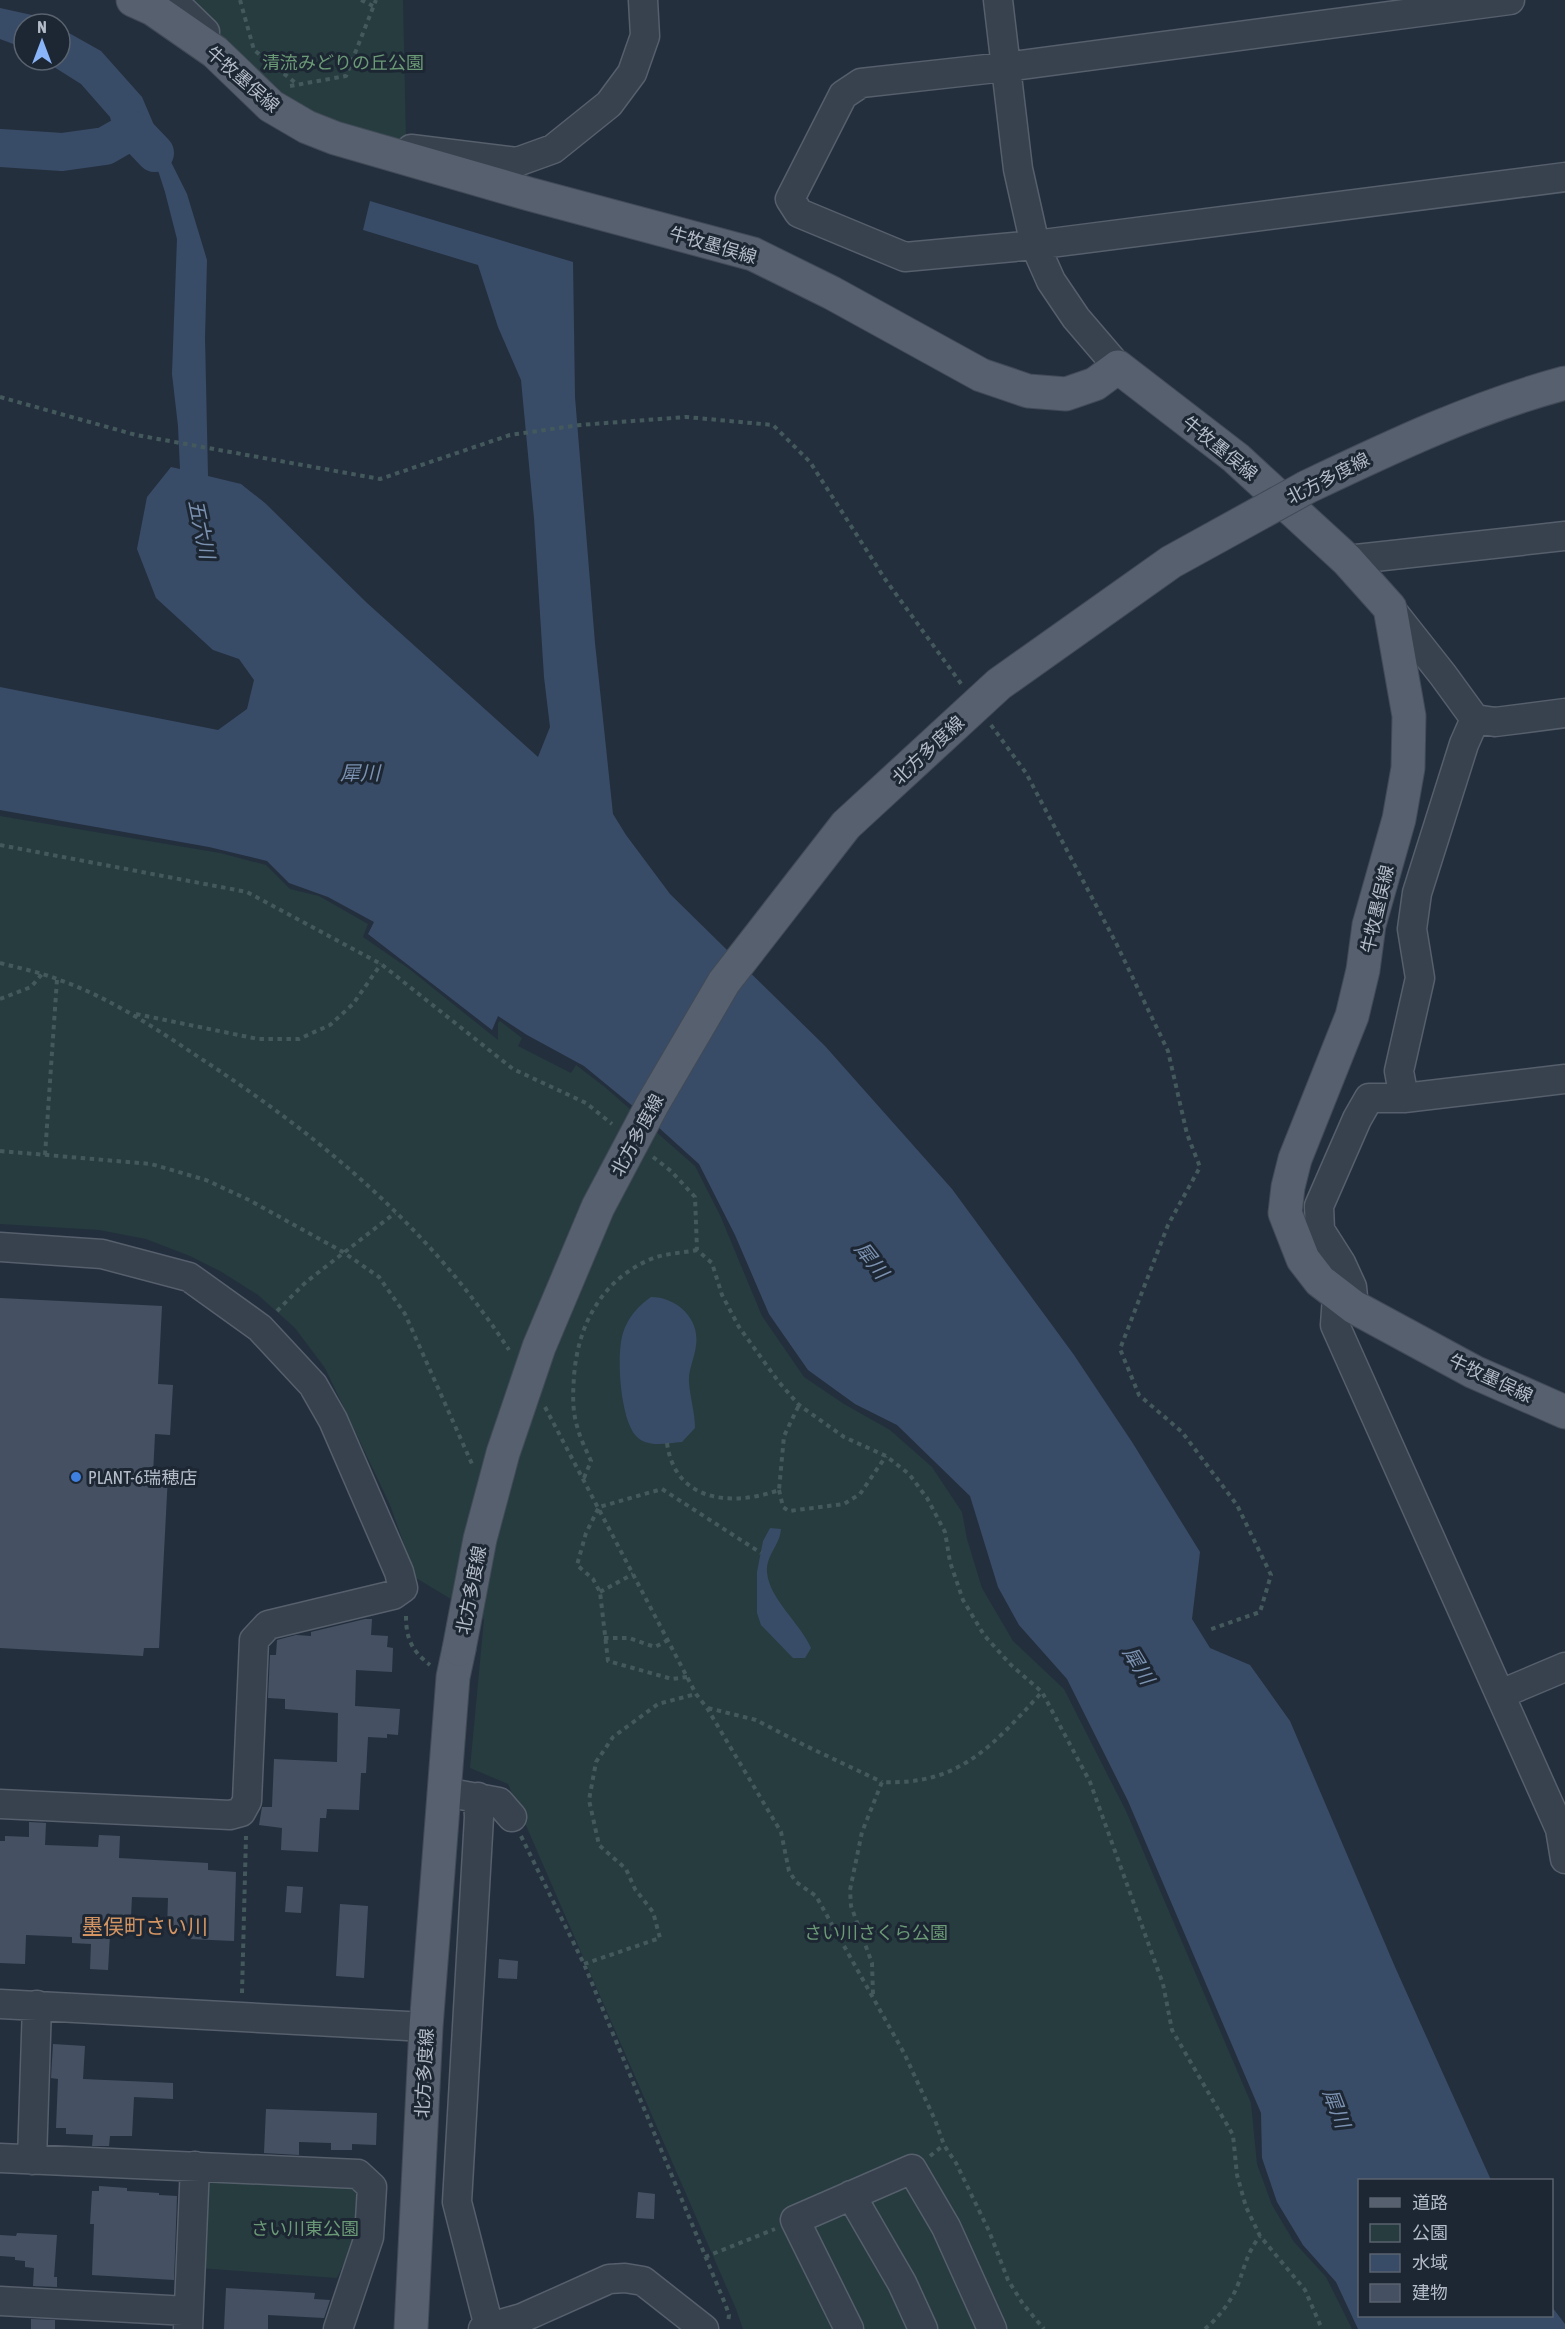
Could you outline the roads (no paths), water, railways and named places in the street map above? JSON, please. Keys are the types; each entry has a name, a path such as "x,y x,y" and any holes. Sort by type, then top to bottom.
{"main road":[{"name":"牛牧墨俣線","path":"134,0 153,9 215,52 271,106 307,127 335,138 529,194 753,254 872,314 981,375 1028,391 1066,394 1095,384 1118,367 1236,458 1347,560 1390,608 1409,716 1408,768 1401,809 1369,925 1363,970 1352,1016 1295,1160 1288,1186 1285,1213 1303,1258 1320,1281 1346,1302 1474,1372 1565,1412"},
{"name":"北方多度線","path":"411,2329 426,2027 444,1792 456,1663 480,1539 500,1464 539,1347 598,1207 652,1105 724,982 846,825 999,684 1171,562 1308,487 1379,452 1472,413 1565,383"}],"street":[{"path":"172,0 231,56 237,75"},
{"path":"335,138 517,162 553,149 609,104 632,72 645,36 643,0"},
{"path":"998,0 1018,169 1035,245 1051,281 1076,318 1118,367"},
{"path":"1510,0 1005,67 861,83 843,95 790,199 799,213 905,257 1035,245 1565,177"},
{"path":"1347,560 1565,536"},
{"path":"1390,608 1475,719 1494,722 1565,713"},
{"path":"1404,1098 1399,1071 1420,978 1412,929 1417,893 1464,744 1475,719"},
{"path":"1565,1079 1404,1098 1369,1098 1357,1119 1319,1206 1320,1230 1341,1263 1352,1287 1335,1325 1562,1828 1565,1859"},
{"path":"0,1247 102,1254 189,1278 260,1328 313,1385 333,1420 395,1561 402,1588 393,1595 268,1625 254,1640 247,1801 240,1812 230,1815 0,1804"},
{"path":"1501,1695 1565,1667"},
{"path":"444,1792 499,1802 512,1817"},
{"path":"478,1797 479,1817 457,2202 486,2328 522,2318 609,2279 625,2278 643,2281 704,2329"},
{"path":"0,2004 426,2027"},
{"path":"32,2160 37,2005"},
{"path":"0,2158 358,2174 372,2187 369,2237 338,2329"},
{"path":"0,2301 188,2320 195,2166"},
{"path":"849,2329 795,2220 912,2169 946,2227 992,2329"},
{"path":"851,2195 902,2283 923,2329"}],"water":[{"path":"0,8 18,12 12,12 12,44 0,39"},
{"name":"犀川","path":"72,35 101,51 142,97 187,194 207,260 205,338 208,476 241,484 265,503 367,603 538,757 550,727 544,677 534,518 521,380 498,327 478,265 363,230 370,201 573,262 575,397 595,643 613,814 670,894 825,1046 952,1189 1074,1355 1132,1442 1200,1552 1192,1619 1210,1648 1250,1665 1290,1721 1395,1967 1491,2179 1358,2179 1358,2317 1553,2317 1553,2308 1565,2324 1565,2329 1358,2329 1336,2282 1303,2245 1277,2202 1262,2158 1261,2113 1128,1801 1067,1679 1019,1625 998,1587 970,1496 897,1425 855,1404 808,1370 769,1314 735,1235 699,1164 584,1066 527,1035 498,1016 492,1030 368,934 374,922 328,897 289,883 267,861 209,847 0,810 0,687 218,730 247,709 254,680 239,659 213,650 156,598 137,549 147,497 171,467 180,469 172,374 177,239 155,161 118,146 110,117 81,84 62,72 72,72"},
{"path":"651,1297 677,1305 690,1318 696,1335 689,1377 695,1428 682,1442 647,1443 637,1437 631,1429 623,1403 620,1356 623,1333 634,1312"},
{"path":"770,1528 781,1529 767,1566 769,1582 779,1602 811,1648 805,1658 793,1658 761,1625 757,1613 757,1572 763,1541"}],"waterway":[{"name":"五六川","path":"0,148 62,152 105,146 133,130 155,153"}],"place":[{"name":"PLANT-6瑞穂店","path":"76,1477"}],"district":[{"name":"墨俣町さい川","path":"145,1926"}],"park label":[{"name":"清流みどりの丘公園","path":"343,62"},
{"name":"さい川さくら公園","path":"876,1932"},
{"name":"さい川東公園","path":"305,2228"}]}
